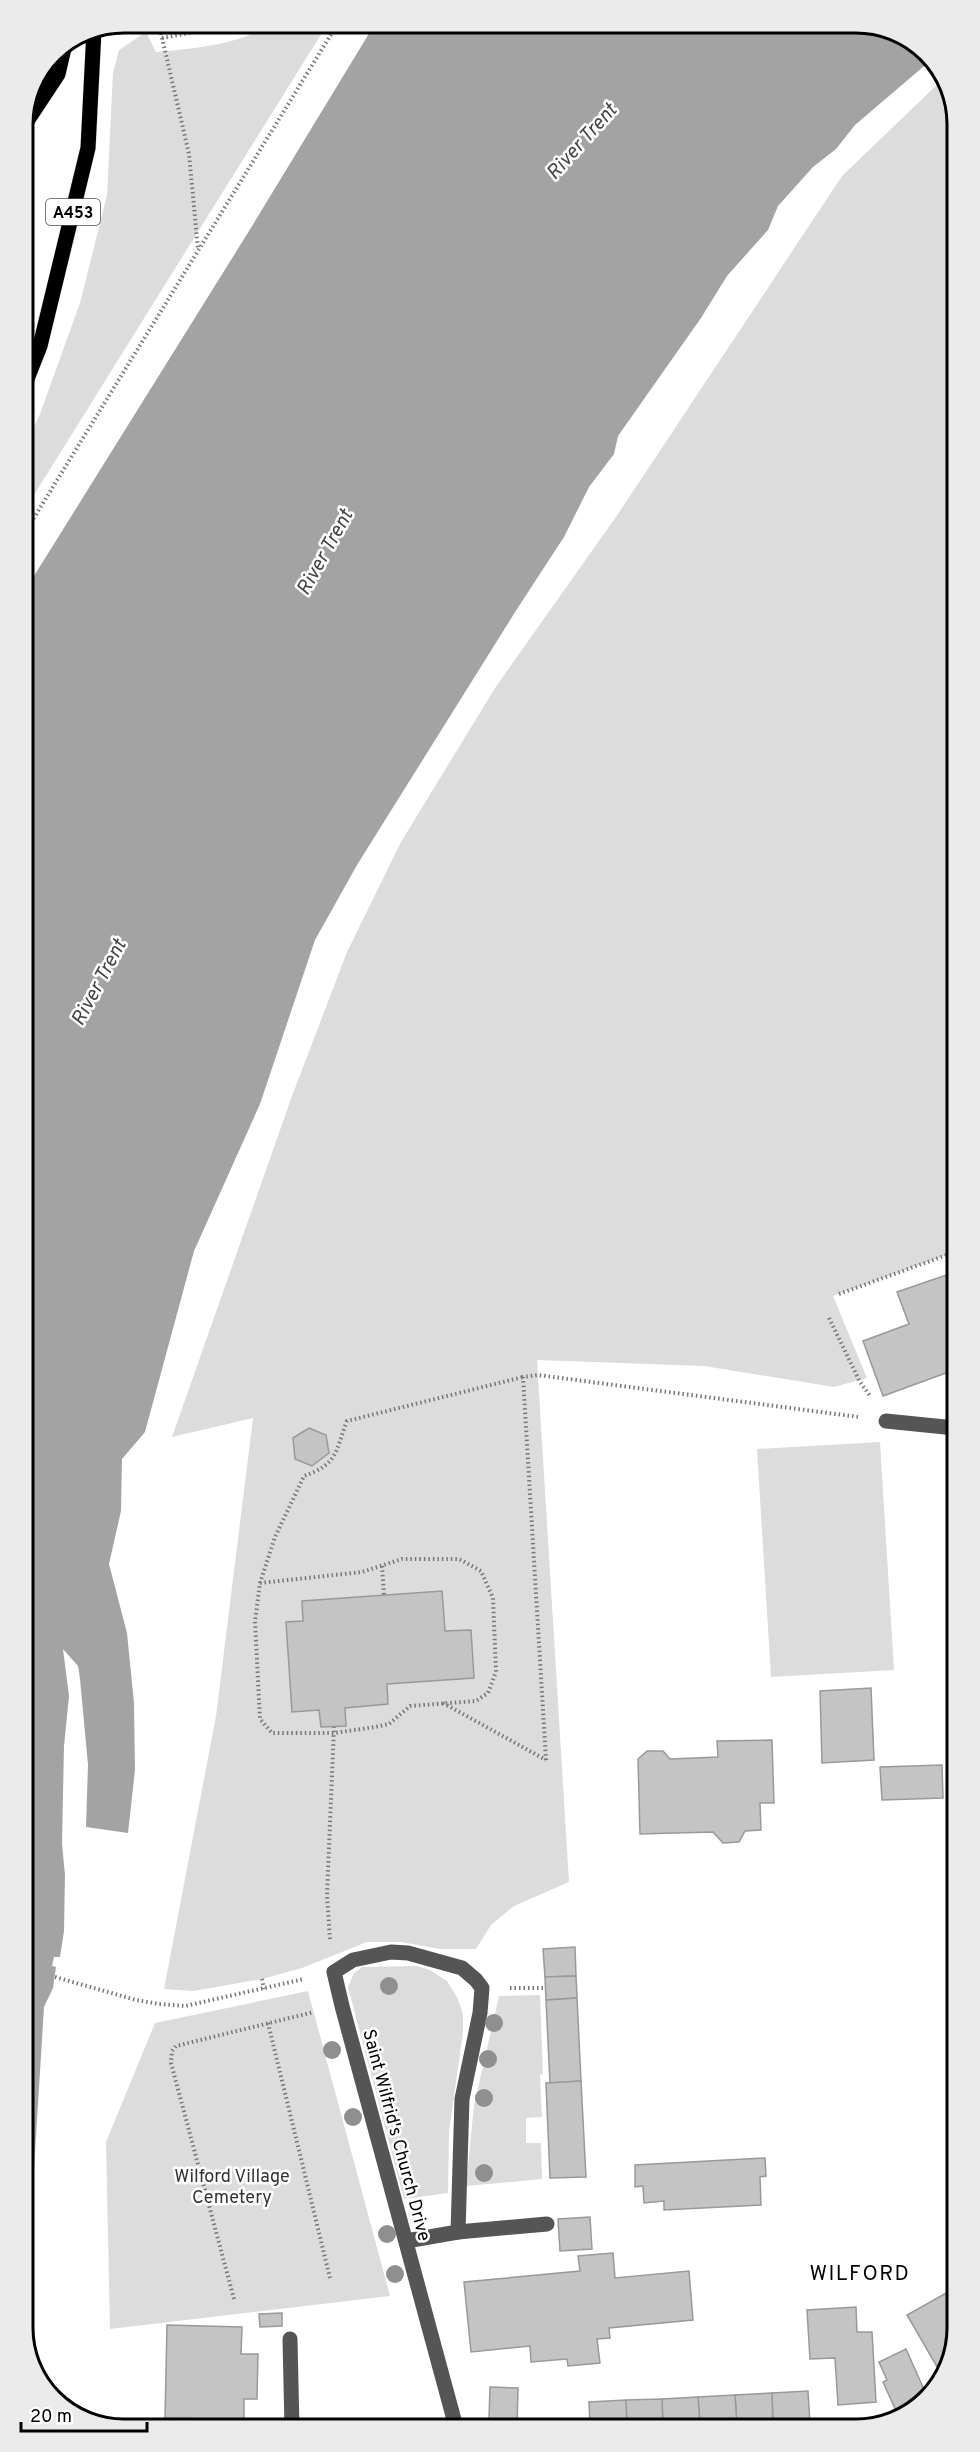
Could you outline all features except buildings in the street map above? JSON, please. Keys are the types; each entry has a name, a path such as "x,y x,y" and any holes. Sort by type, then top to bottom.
{"main road":[{"name":"A453","path":"33,364 40,346 88,148 94,39"},
{"path":"34,110 58,74 62,59"}],"street":[{"path":"886,1420 947,1427"},
{"path":"334,1972 353,1960 391,1952 408,1953 462,1968 477,1980 482,1988 480,2013 462,2099 458,2232"},
{"name":"Saint Wilfrid's Church Drive","path":"334,1972 454,2419"},
{"path":"406,2241 458,2232 547,2224"},
{"path":"290,2339 292,2419"}],"path":[{"path":"161,33 189,154 198,250"},
{"path":"162,38 190,33"},
{"path":"33,519 332,33"},
{"path":"839,1294 947,1255"},
{"path":"829,1318 860,1382 886,1420"},
{"path":"260,1583 362,1572 402,1559 459,1559 481,1571 493,1598 496,1672 488,1694 476,1701 410,1706 389,1724 334,1733 272,1733 260,1719 255,1622 260,1583 275,1537 304,1476 321,1470 330,1463 346,1420 538,1375 886,1420"},
{"path":"443,1703 546,1760 523,1377"},
{"path":"382,1566 384,1595"},
{"path":"55,1977 159,2004 185,2006 334,1972 327,1896 334,1727"},
{"path":"262,1979 264,1989"},
{"path":"234,2298 171,2063 172,2051 176,2046 342,2006"},
{"path":"268,2024 330,2278"}],"green space":[{"path":"144,33 156,52 196,48 252,34 322,33 33,497 33,429 80,303 107,195 113,73 119,50"},
{"path":"938,84 947,124 947,1255 833,1296 867,1378 834,1387 704,1366 537,1360 569,1882 514,1906 491,1925 476,1949 440,1949 401,1942 367,1942 302,1968 262,1979 193,1991 164,1989 216,1716 253,1418 172,1437 292,1096 347,952 401,842 495,688 618,514 842,176"},
{"path":"880,1442 894,1670 771,1677 757,1449"},
{"path":"417,1966 430,1970 447,1981 457,1997 463,2014 463,2032 449,2132 448,2193 404,2199 348,1987 354,1973 362,1967"},
{"name":"Wilford Village Cemetery","path":"308,1991 390,2296 110,2329 106,2142 155,2023"},
{"path":"540,1995 542,2117 526,2118 526,2143 541,2143 542,2179 466,2186 474,2105 499,1996"}],"water":[{"name":"River Trent","path":"369,33 862,33 885,38 901,45 925,65 855,125 836,149 813,167 778,206 768,230 727,276 701,318 618,436 614,454 589,487 564,537 357,865 315,940 260,1104 194,1251 145,1432 122,1459 121,1511 109,1564 127,1633 134,1703 135,1770 128,1833 86,1827 88,1765 80,1679 78,1666 63,1649 69,1696 64,1746 62,1844 65,1875 64,1931 60,1957 54,1957 52,1966 56,1967 53,1988 44,2007 33,2184 33,578"}],"district":[{"name":"WILFORD","path":"860,2273"}]}
